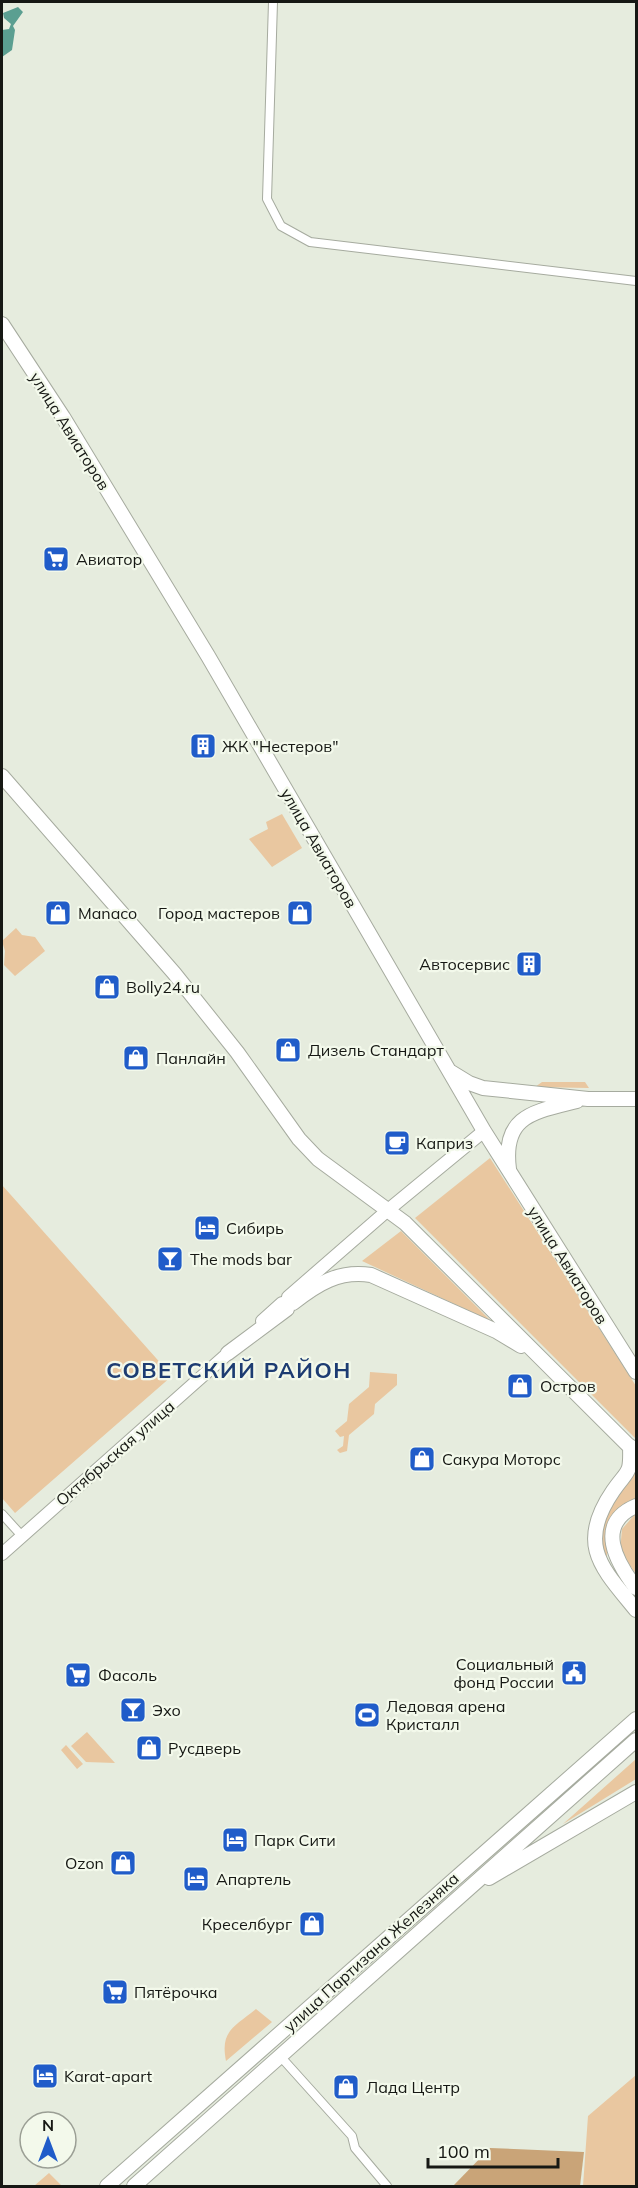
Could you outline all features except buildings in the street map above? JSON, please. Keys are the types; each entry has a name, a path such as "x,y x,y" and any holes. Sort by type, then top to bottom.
{"main road":[{"name":"улица Авиаторов","path":"2,324 63,417 208,656 484,1131 636,1372"},
{"path":"2,776 189,990 299,1139 334,1172 405,1223 633,1450 630,1470 606,1502 594,1536 598,1561 636,1610"},
{"path":"450,1071 469,1083 483,1088 588,1099 636,1099"},
{"path":"510,1173 507,1151 513,1131 524,1117 588,1099"},
{"path":"228,1353 287,1303 315,1285 350,1273 370,1275 496,1331 538,1356"},
{"path":"636,1506 622,1516 616,1524 612,1545 621,1568 636,1588"},
{"name":"улица Партизана Железняка","path":"107,2187 636,1719"},
{"name":"улица Партизана Железняка","path":"134,2187 636,1740"},
{"path":"469,1890 541,1850 636,1792"}],"street":[{"path":"273,2 267,199 280,226 310,242 636,281"},
{"path":"287,1303 388,1209 484,1131"},
{"name":"Октябрьская улица","path":"2,1554 228,1353"},
{"path":"2,1514 22,1536"},
{"path":"280,2056 352,2136 355,2148 387,2187"}],"shaded area":[{"path":"282,814 302,848 272,867 249,839 268,829 266,822"},
{"path":"16,928 22,935 35,937 45,951 15,976 4,965 5,951 2,941"},
{"path":"542,1082 585,1082 589,1088 535,1087"},
{"path":"490,1158 636,1386 636,1439 415,1218"},
{"path":"2,1185 172,1376 15,1513 2,1498"},
{"path":"401,1231 491,1321 362,1261"},
{"path":"370,1372 397,1374 397,1385 375,1404 374,1414 349,1435 347,1451 340,1453 337,1450 343,1446 344,1436 340,1437 335,1431 347,1421 349,1404 369,1387"},
{"path":"636,1471 636,1498 618,1515 611,1531 607,1557 603,1557 605,1520 614,1501"},
{"path":"636,1513 636,1574 620,1551 622,1529"},
{"path":"87,1732 115,1763 86,1762 71,1746"},
{"path":"66,1745 83,1764 77,1769 61,1750"},
{"path":"636,1759 636,1779 563,1824"},
{"path":"256,2009 272,2022 226,2061 225,2043 230,2030"},
{"path":"636,2075 636,2186 583,2186 588,2116"},
{"path":"490,2148 584,2152 580,2186 453,2186"},
{"path":"49,2173 62,2186 34,2186"}],"water":[{"path":"18,7 23,12 13,26 15,30 12,50 2,57 2,30 9,29 11,24 4,18 3,13"}],"place":[{"name":"Авиатор","path":"56,559"},
{"name":"ЖК \"Нестеров\"","path":"203,746"},
{"name":"Manaco","path":"58,913"},
{"name":"Город мастеров","path":"300,913"},
{"name":"Автосервис","path":"529,964"},
{"name":"Bolly24.ru","path":"107,987"},
{"name":"Дизель Стандарт","path":"288,1050"},
{"name":"Панлайн","path":"136,1058"},
{"name":"Каприз","path":"397,1143"},
{"name":"Сибирь","path":"207,1228"},
{"name":"The mods bar","path":"170,1259"},
{"name":"Остров","path":"520,1386"},
{"name":"Сакура Моторс","path":"422,1459"},
{"name":"Социальный фонд России","path":"574,1673"},
{"name":"Фасоль","path":"78,1675"},
{"name":"Эхо","path":"133,1710"},
{"name":"Ледовая арена Кристалл","path":"367,1715"},
{"name":"Русдверь","path":"149,1748"},
{"name":"Парк Сити","path":"235,1840"},
{"name":"Ozon","path":"123,1863"},
{"name":"Апартель","path":"196,1879"},
{"name":"Креселбург","path":"312,1924"},
{"name":"Пятёрочка","path":"115,1992"},
{"name":"Karat-apart","path":"45,2076"},
{"name":"Лада Центр","path":"346,2087"}],"district":[{"name":"СОВЕТСКИЙ РАЙОН","path":"229,1370"}]}
